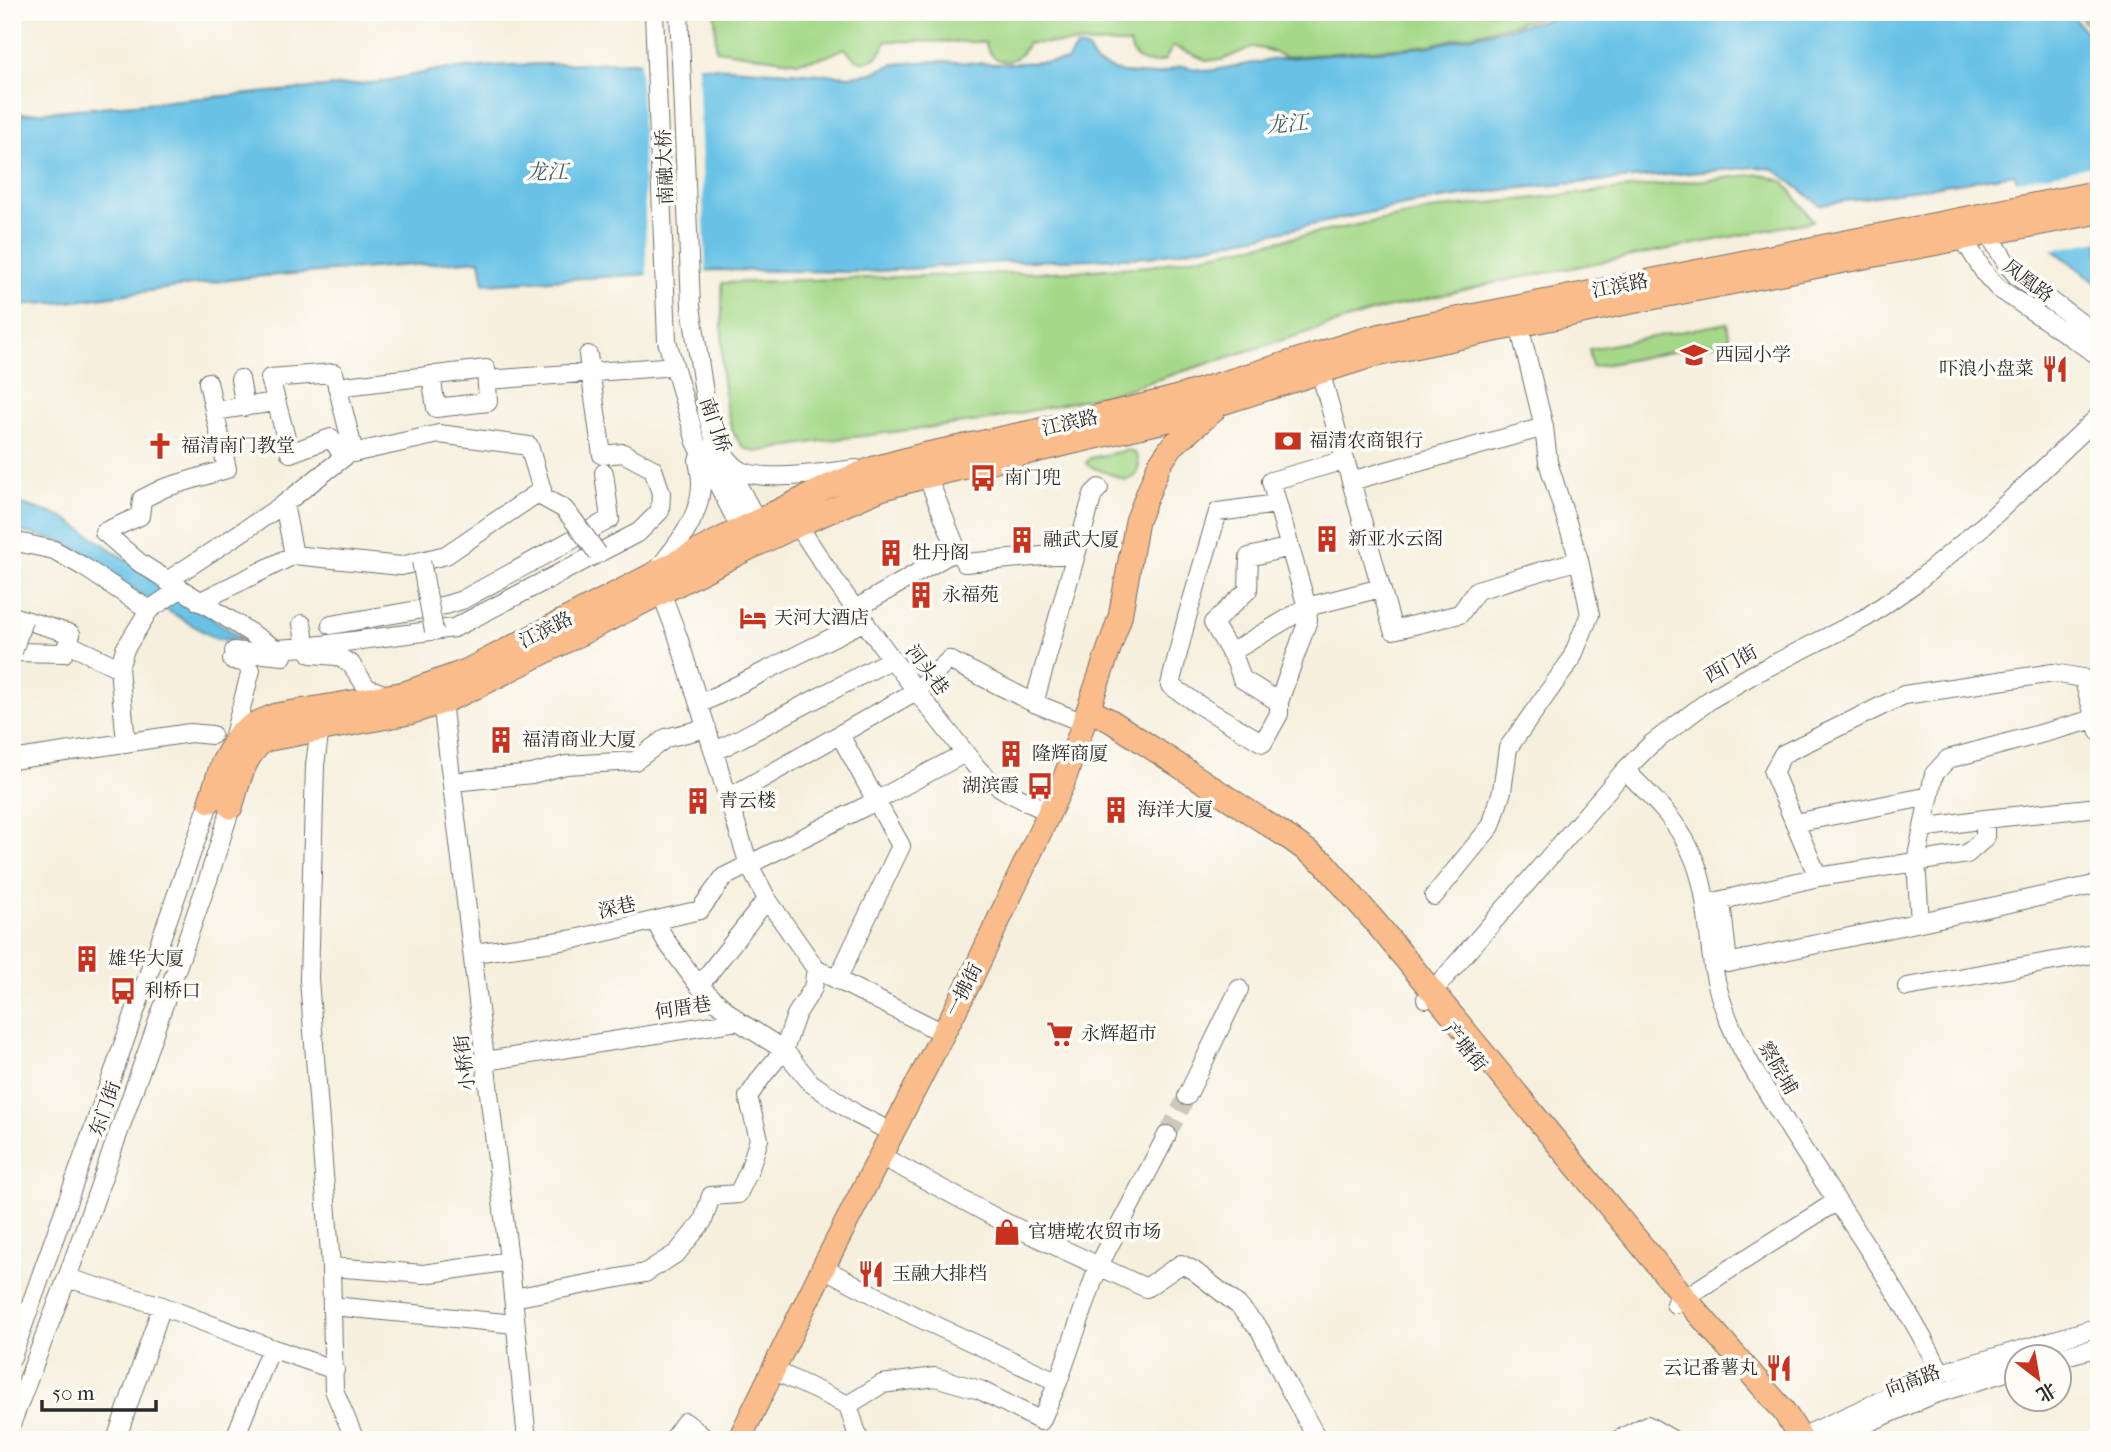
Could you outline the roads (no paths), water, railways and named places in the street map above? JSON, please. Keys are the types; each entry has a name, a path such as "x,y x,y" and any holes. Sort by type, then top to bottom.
{"main road":[{"path":"2016,218 2099,192"},
{"path":"2016,218 2099,212"},
{"name":"江滨路","path":"220,804 222,764 239,734 254,724 276,715 389,696 477,687 657,584 754,535 827,487 874,468 1171,399 1314,354 1416,327 2016,218"},
{"name":"江滨路","path":"754,535 798,525 881,489 1165,421 1371,356 1957,229"},
{"name":"一拂街","path":"740,1440 823,1268 943,1033 1063,783 1120,617 1137,521 1159,465 1172,446 1218,406"},
{"name":"江滨路","path":"220,804 253,749 265,740 408,713 441,692"},
{"name":"产塘街","path":"1087,717 1106,733 1287,849 1316,872 1429,995 1679,1300 1770,1416 1795,1439"}],"street":[{"name":"南融大桥","path":"654,19 666,307"},
{"name":"南融大桥","path":"680,19 691,306"},
{"name":"凤凰路","path":"1983,224 2017,276 2099,336"},
{"name":"凤凰路","path":"1957,229 1986,275 1998,288 2099,356"},
{"name":"南门桥","path":"691,306 707,413 715,441 754,535"},
{"name":"南门桥","path":"666,307 667,341 696,442 754,535"},
{"path":"1434,896 1491,826 1502,791 1508,748 1571,660 1590,614 1579,560 1548,462 1544,428 1519,325"},
{"path":"487,380 590,364 663,367"},
{"path":"208,382 227,469 164,488 142,499 140,516 104,533 140,564 276,649 454,628 639,532 660,510 661,493 653,469 623,453 601,455 590,364"},
{"path":"337,387 431,375 486,369 488,402 436,408 431,375"},
{"path":"1320,372 1394,630 1460,614 1477,590 1579,560"},
{"path":"334,373 349,455 331,438 290,453 270,378 334,373"},
{"path":"240,379 245,407"},
{"path":"214,411 276,402"},
{"path":"453,436 456,406"},
{"name":"西门街","path":"1429,995 1625,770 1650,746 1711,699 1752,675 1867,617 1914,584 1983,526 2099,416"},
{"path":"1351,481 1544,428"},
{"path":"127,742 120,668 125,649 149,610 174,585 349,455 439,434 529,446 542,491 446,555 401,566 295,555 199,602"},
{"path":"715,441 734,467 762,476 874,468"},
{"path":"696,442 701,482 696,510 657,584 678,636 749,865 767,899 816,969 943,1033"},
{"path":"1277,504 1218,512 1170,685 1263,743 1279,714 1279,702 1308,620 1307,607 1271,481 1345,460"},
{"path":"331,625 462,600 610,519 604,473"},
{"path":"927,476 957,550 965,563 1076,554"},
{"path":"1034,703 1093,494 1099,488"},
{"path":"537,494 564,509 598,554"},
{"path":"284,504 295,555"},
{"name":"河头巷","path":"798,525 892,659 986,778 1001,789 1049,812"},
{"path":"12,541 54,550 85,567 149,610"},
{"path":"1279,702 1242,679 1213,623 1248,590 1249,557 1290,547"},
{"path":"700,704 860,615 957,550"},
{"path":"421,561 434,631"},
{"path":"1230,653 1307,607 1381,588"},
{"path":"12,644 31,643 35,628 16,620"},
{"path":"16,620 71,634 64,653 13,652 16,620"},
{"path":"302,624 306,647"},
{"path":"68,644 120,668"},
{"path":"228,753 251,670 246,663 233,655 337,656 351,664 367,688 389,696"},
{"path":"714,752 892,659"},
{"path":"728,798 916,691 949,660 1034,703 1087,717"},
{"path":"1818,877 1773,772 1783,754 1903,695 2053,673 2083,678 2097,725 1948,759 1934,774 1916,861 1920,922"},
{"name":"小桥街","path":"441,692 510,1261 527,1440"},
{"path":"320,728 315,765 309,979 331,1267 334,1390 355,1440"},
{"path":"453,782 532,774 566,765 635,761 666,738 707,728"},
{"path":"12,760 190,733 212,736"},
{"path":"838,980 901,846 840,735"},
{"name":"深巷","path":"474,953 575,939 700,910 724,877 965,753"},
{"name":"察院埔","path":"1625,770 1672,818 1713,902 1714,970 1736,1038 1762,1084 1895,1291 1941,1373"},
{"path":"1795,823 1930,796"},
{"name":"东门街","path":"12,1422 67,1278 208,880 220,804"},
{"name":"东门街","path":"12,1357 220,804"},
{"path":"1923,828 2099,807"},
{"path":"1984,819 1984,838 1967,853 1818,877 1713,902 1728,963 2099,884"},
{"path":"699,986 767,899"},
{"path":"655,921 666,941 699,986 738,1021"},
{"path":"1907,987 2099,953"},
{"path":"513,1298 645,1273 677,1253 703,1221 711,1196 738,1194 759,1139 748,1097 784,1050 796,1015 813,988 816,969"},
{"path":"1186,1096 1239,989"},
{"name":"何厝巷","path":"486,1061 738,1021 784,1050 811,1083 856,1114 893,1133"},
{"path":"848,1405 882,1384 934,1377 980,1390 1041,1421 1058,1382 1098,1267 1167,1135"},
{"path":"881,1156 962,1201 1146,1288 1181,1264 1192,1270 1238,1305 1260,1330 1318,1440"},
{"path":"1679,1300 1837,1201"},
{"path":"331,1267 424,1274 510,1261"},
{"path":"823,1268 913,1315 1058,1382"},
{"path":"67,1278 162,1306 335,1370"},
{"path":"116,1440 162,1306"},
{"path":"333,1306 515,1324"},
{"path":"1795,1439 1941,1373 2099,1327"},
{"path":"2072,1353 2099,1347"},
{"path":"234,1440 271,1348"},
{"path":"773,1370 848,1405 859,1440"},
{"name":"向高路","path":"1828,1440 1932,1395 2002,1374"},
{"path":"673,1440 685,1422 706,1440"},
{"path":"1618,1440 1647,1425 1673,1440"}],"water":[{"name":"龙江","path":"1581,12 2073,12 2076,20 2099,48 2099,285 2054,250 2014,174 1820,205 1774,169 1756,167 1510,189 1414,203 1150,257 1003,262 867,272 717,270 484,284 480,260 252,277 68,302 12,305 12,115 380,82 437,70 509,65 634,62 851,76 872,73 894,64 936,61 999,64 1067,61 1076,47 1088,49 1096,63 1122,73 1156,75 1181,66 1207,71 1278,59 1425,47"},
{"path":"12,501 63,517 244,640 216,639 143,596 94,560 65,544 12,530"}],"tunnel":[{"path":"1167,1135 1187,1096"}],"place":[{"name":"西园小学","path":"1694,355"},
{"name":"吓浪小盘菜","path":"2055,369"},
{"name":"福清农商银行","path":"1288,441"},
{"name":"福清南门教堂","path":"160,446"},
{"name":"南门兜","path":"983,478"},
{"name":"新亚水云阁","path":"1327,539"},
{"name":"融武大厦","path":"1022,540"},
{"name":"牡丹阁","path":"891,553"},
{"name":"永福苑","path":"921,595"},
{"name":"天河大酒店","path":"753,618"},
{"name":"福清商业大厦","path":"501,740"},
{"name":"隆辉商厦","path":"1011,754"},
{"name":"湖滨霞","path":"1040,786"},
{"name":"青云楼","path":"698,801"},
{"name":"海洋大厦","path":"1116,810"},
{"name":"雄华大厦","path":"87,959"},
{"name":"利桥口","path":"123,991"},
{"name":"永辉超市","path":"1060,1034"},
{"name":"官塘墘农贸市场","path":"1007,1232"},
{"name":"玉融大排档","path":"871,1274"},
{"name":"云记番薯丸","path":"1779,1368"}]}
